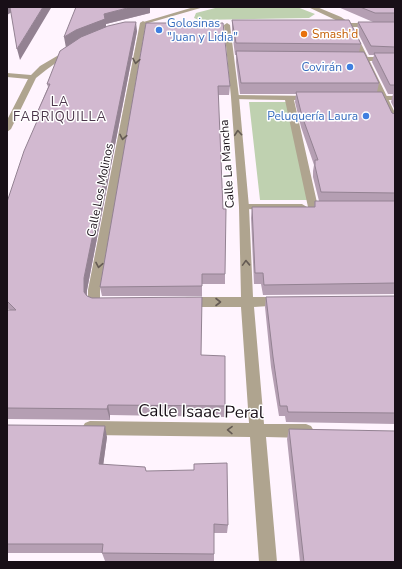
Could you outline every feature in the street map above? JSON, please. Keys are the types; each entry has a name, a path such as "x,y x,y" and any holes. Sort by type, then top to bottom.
{"street":[{"path":"139,24 201,7"},
{"path":"312,7 339,18 349,25 395,122"},
{"path":"139,24 165,24"},
{"name":"Calle Los Molinos","path":"117,303 94,303 94,290 139,24"},
{"name":"Calle La Mancha","path":"227,25 234,58 235,98 244,207 247,302 268,562"},
{"path":"326,25 395,25"},
{"path":"7,129 33,78 43,68 74,48"},
{"path":"343,59 395,59"},
{"path":"7,75 33,78"},
{"path":"235,98 321,98"},
{"path":"244,207 317,207 289,98"},
{"path":"360,98 395,98"},
{"path":"178,302 294,302"},
{"name":"Calle Isaac Peral","path":"77,428 318,431"}],"green space":[{"path":"219,7 297,7 315,14 309,18 199,20 194,18 196,13"},
{"path":"249,102 288,102 308,200 260,200"}],"building":[{"path":"10,7 43,7 17,49"},
{"path":"76,7 131,7 104,14 105,19 76,30 64,37"},
{"path":"360,7 395,7 395,13 375,13"},
{"path":"232,20 349,20 361,44 236,43"},
{"path":"125,22 136,22 84,278 84,292 87,296 92,298 202,297 201,355 225,356 225,406 108,405 107,409 7,408 7,310 16,310 7,301 7,202 24,151 41,112 37,113 50,84 47,84 60,51 81,37 108,26"},
{"path":"358,22 395,22 395,47 371,46"},
{"path":"146,23 223,23 230,86 218,86 223,209 226,209 225,274 202,274 202,286 100,287"},
{"path":"236,51 364,52 379,83 241,83"},
{"path":"374,53 395,53 395,85 390,85"},
{"path":"296,92 382,92 392,113 395,114 395,193 321,192 315,166 315,160 318,160 302,116"},
{"path":"315,201 395,201 395,283 264,285 263,273 255,273 252,207 315,207"},
{"path":"395,296 395,413 288,412 287,406 280,406 266,297"},
{"path":"7,425 105,426 99,464 145,467 146,471 194,470 194,464 227,463 228,525 214,524 214,554 102,553 103,544 7,544"},
{"path":"289,429 395,431 395,562 304,562"}],"place":[{"name":"Golosinas \"Juan y Lidia\"","path":"159,30"},
{"name":"Smash'd","path":"304,34"},
{"name":"Covirán","path":"350,67"},
{"name":"Peluquería Laura","path":"366,116"}],"district":[{"name":"LA FABRIQUILLA","path":"60,108"}]}
